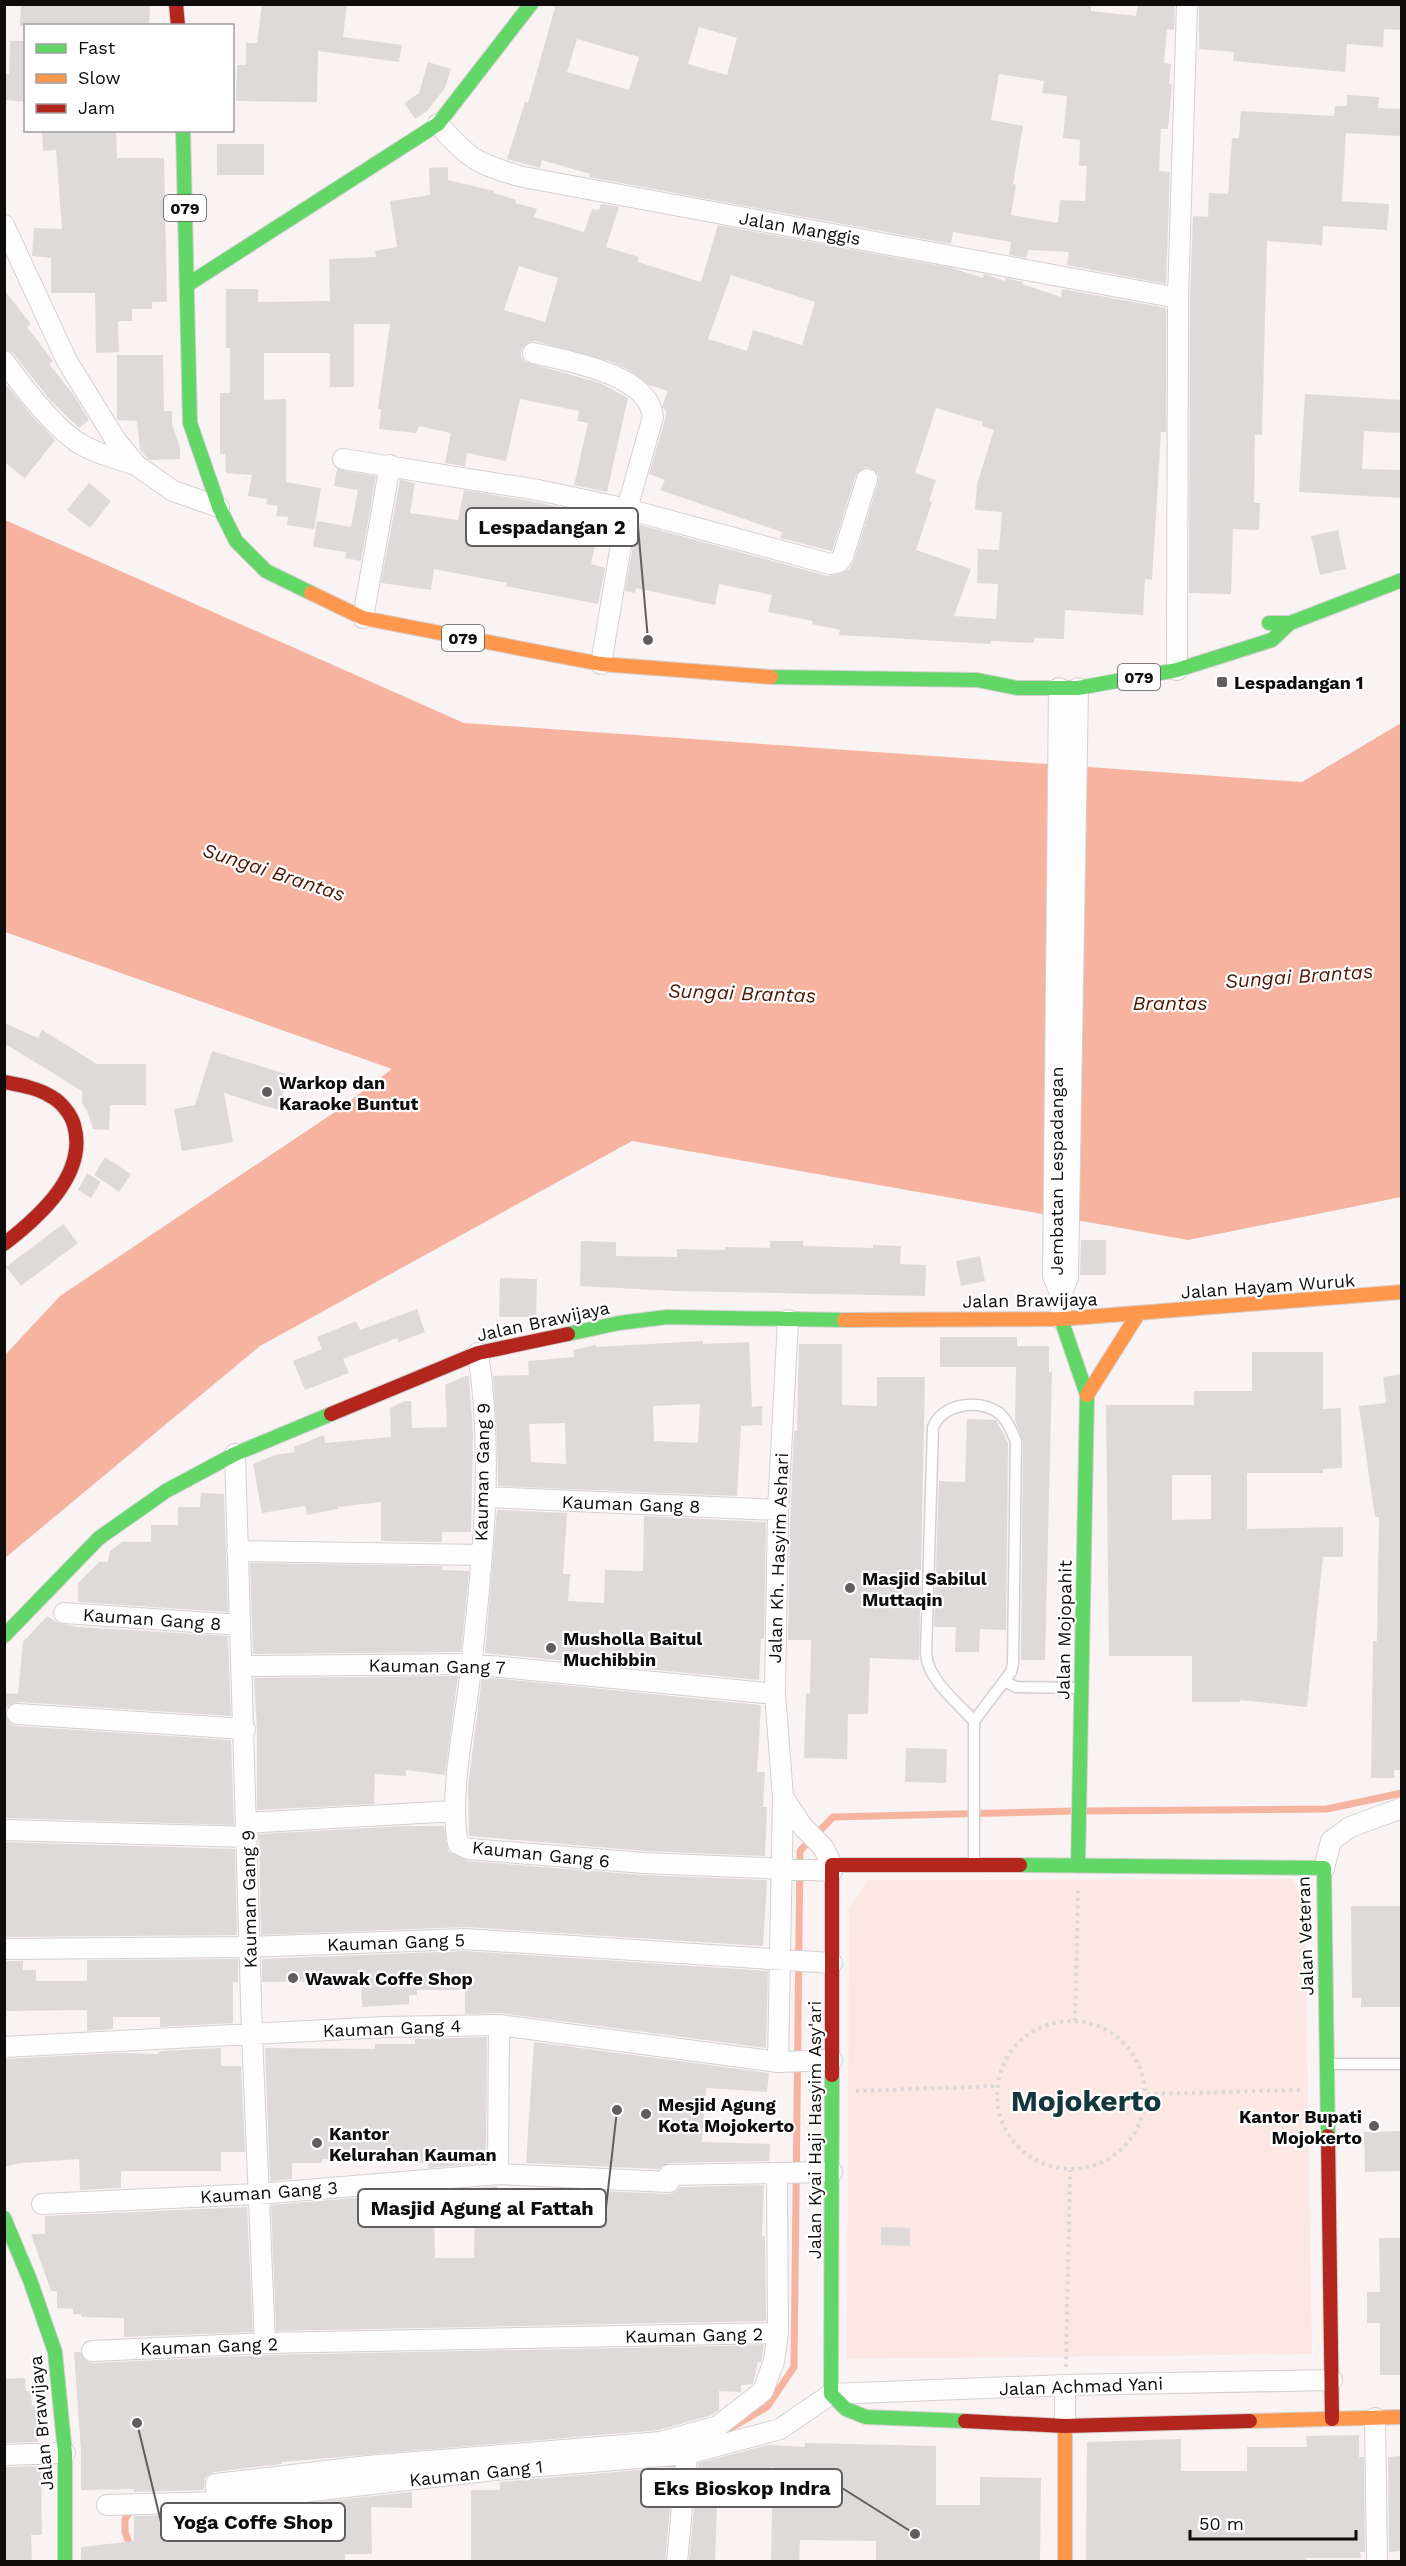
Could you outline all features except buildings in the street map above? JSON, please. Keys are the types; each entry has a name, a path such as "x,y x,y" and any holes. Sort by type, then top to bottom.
{"main road":[{"path":"176,4 178,24"},
{"path":"187,285 438,124 527,7"},
{"name":"079","path":"183,132 190,423 219,507 236,541 266,571 363,618 601,664 800,679 977,680 1068,696 1177,670 1272,640 1290,623"},
{"name":"079","path":"1254,626 1265,623 1290,623 1401,580"},
{"name":"079","path":"977,680 1004,672"},
{"path":"4,1082 33,1088 56,1099 68,1112 75,1129 78,1149 67,1179 53,1198 4,1244"},
{"name":"Jalan Hayam Wuruk","path":"1138,1314 1401,1292"},
{"path":"1087,1395 1138,1314"},
{"name":"Jalan Brawijaya","path":"4,1636 99,1538 166,1491 235,1454 477,1353 619,1323 667,1317 788,1320 1061,1319 1138,1314"},
{"name":"Jalan Mojopahit","path":"1061,1319 1087,1395 1078,1866"},
{"name":"Jalan Veteran","path":"811,1869 974,1864 1324,1868 1332,2419"},
{"name":"Jalan Kyai Haji Hasyim Asy'ari","path":"811,1869 832,1963 831,2394"},
{"name":"Jalan Brawijaya","path":"4,2218 30,2280 55,2352 65,2453 65,2562"},
{"path":"831,2394 846,2409 866,2417 1065,2426 1401,2417"},
{"path":"1065,2426 1065,2562"}],"street":[{"path":"1177,670 1178,298 1187,4"},
{"name":"Jalan Manggis","path":"438,124 464,153 480,164 523,177 1178,298"},
{"path":"4,225 83,389 115,439 136,465"},
{"path":"533,353 581,364 608,375 635,388 652,406 653,417 627,508 601,664"},
{"path":"4,361 62,428 83,446 136,465 173,491 219,507"},
{"path":"343,459 538,490 627,508 835,563 839,562 843,556 867,479"},
{"path":"363,618 390,465"},
{"name":"Jembatan Lespadangan","path":"1061,1319 1068,696"},
{"name":"Jalan Kh. Hasyim Ashari","path":"788,1320 778,1510 775,1694 783,1797 811,1869 790,1961 790,2061"},
{"name":"Kauman Gang 9","path":"455,1811 471,1664 484,1497 484,1420 477,1353"},
{"name":"Kauman Gang 9","path":"235,1454 248,1830 252,2034 266,2343"},
{"name":"Kauman Gang 8","path":"484,1497 778,1510"},
{"path":"237,1551 481,1555"},
{"name":"Kauman Gang 8","path":"64,1613 240,1625"},
{"name":"Kauman Gang 7","path":"242,1666 471,1664 775,1694"},
{"path":"17,1714 245,1729"},
{"path":"783,1797 803,1827 823,1847 811,1869"},
{"path":"1324,1868 1331,1841 1350,1827 1401,1808"},
{"path":"4,1830 248,1830 455,1811"},
{"name":"Kauman Gang 6","path":"455,1811 458,1844 469,1849 644,1863 811,1869"},
{"name":"Kauman Gang 5","path":"4,1949 250,1947 472,1939 832,1963"},
{"path":"498,2174 499,2025"},
{"name":"Kauman Gang 4","path":"4,2048 385,2027 499,2025 790,2061 832,2060"},
{"path":"778,2333 788,2174 832,2172"},
{"name":"Kauman Gang 3","path":"42,2204 258,2194 498,2174 669,2182 669,2175 788,2174"},
{"name":"Kauman Gang 2","path":"92,2351 266,2343 778,2333 774,2361 763,2391 718,2426 661,2442 368,2476 216,2484 216,2496 107,2505"},
{"name":"Jalan Achmad Yani","path":"831,2394 1065,2385 1332,2380"},
{"path":"1065,2385 1065,2426"},
{"name":"Kauman Gang 1","path":"368,2476 494,2470 687,2454 780,2429 831,2394"},
{"path":"1375,2418 1377,2562"},
{"path":"4,2455 65,2453"},
{"path":"677,2562 687,2454"}],"lane":[{"path":"974,1721 927,1666 926,1654 933,1427 937,1418 944,1412 972,1403 999,1413 1016,1441 1013,1664 1011,1672 974,1721 974,1864"},
{"path":"1004,1681 1016,1687 1081,1688"},
{"path":"1327,2064 1401,2064"}],"path":[{"path":"1075,2021 1078,1866"},
{"path":"1075,2021 1107,2029 1136,2056 1147,2094 1137,2133 1109,2161 1070,2170 1030,2158 1003,2127 996,2086 1009,2054 1034,2030 1075,2021"},
{"path":"832,2092 996,2086"},
{"path":"1147,2094 1327,2090"},
{"path":"1065,2385 1070,2170"}],"shaded area":[{"path":"1292,1879 1305,1905 1312,2354 847,2359 849,1909 868,1880"}],"water":[{"name":"Brantas","path":"5,520 464,723 1302,782 1401,723 1401,1197 1188,1240 632,1141 260,1346 5,1558 5,1355 60,1296 338,1110 392,1069 5,932"}],"waterway":[{"path":"1085,1811 1327,1809 1402,1793"},
{"path":"717,2436 767,2407 794,2367 800,1851 833,1817 1074,1811"},
{"path":"131,2510 125,2519 125,2532 131,2548"}],"traffic: fast":[{"path":"187,285 438,124 531,4"},
{"path":"183,132 190,423 219,507 236,541 266,571 311,593"},
{"path":"1269,623 1290,623 1402,580"},
{"path":"771,677 977,680 1017,688 1078,688 1177,670 1272,640 1290,623"},
{"path":"568,1334 619,1323 667,1317 844,1320"},
{"path":"1061,1319 1087,1395 1078,1866"},
{"path":"4,1636 99,1538 166,1491 235,1454 331,1414"},
{"path":"1020,1865 1324,1868 1328,2136"},
{"path":"832,2075 831,2394 846,2409 866,2417 965,2421"},
{"path":"4,2218 30,2280 55,2352 65,2453 65,2562"}],"traffic: slow":[{"path":"311,593 363,618 601,664 771,677"},
{"path":"844,1320 1061,1319 1402,1292"},
{"path":"1087,1395 1138,1314"},
{"path":"1250,2421 1402,2417"},
{"path":"1065,2426 1065,2562"}],"traffic: jam":[{"path":"176,4 178,24"},
{"path":"4,1082 35,1089 59,1102 73,1121 76,1143 74,1160 57,1193 32,1221 4,1244"},
{"path":"331,1414 478,1353 568,1334"},
{"path":"832,2075 832,1865 1020,1865"},
{"path":"1328,2136 1332,2419"},
{"path":"965,2421 1065,2426 1250,2421"}],"place":[{"name":"Lespadangan 2","path":"648,640"},
{"name":"Lespadangan 1","path":"1222,682"},
{"name":"Warkop dan Karaoke Buntut","path":"267,1092"},
{"name":"Masjid Sabilul Muttaqin","path":"850,1588"},
{"name":"Musholla Baitul Muchibbin","path":"551,1648"},
{"name":"Wawak Coffe Shop","path":"293,1978"},
{"name":"Masjid Agung al Fattah","path":"617,2110"},
{"name":"Mesjid Agung Kota Mojokerto","path":"646,2114"},
{"name":"Kantor Bupati Mojokerto","path":"1374,2126"},
{"name":"Kantor Kelurahan Kauman","path":"317,2143"},
{"name":"Yoga Coffe Shop","path":"137,2423"},
{"name":"Eks Bioskop Indra","path":"915,2534"}],"district":[{"name":"Mojokerto","path":"1086,2100"}],"water label":[{"name":"Sungai Brantas","path":"274,872"},
{"name":"Sungai Brantas","path":"1299,976"},
{"name":"Sungai Brantas","path":"742,993"}]}
